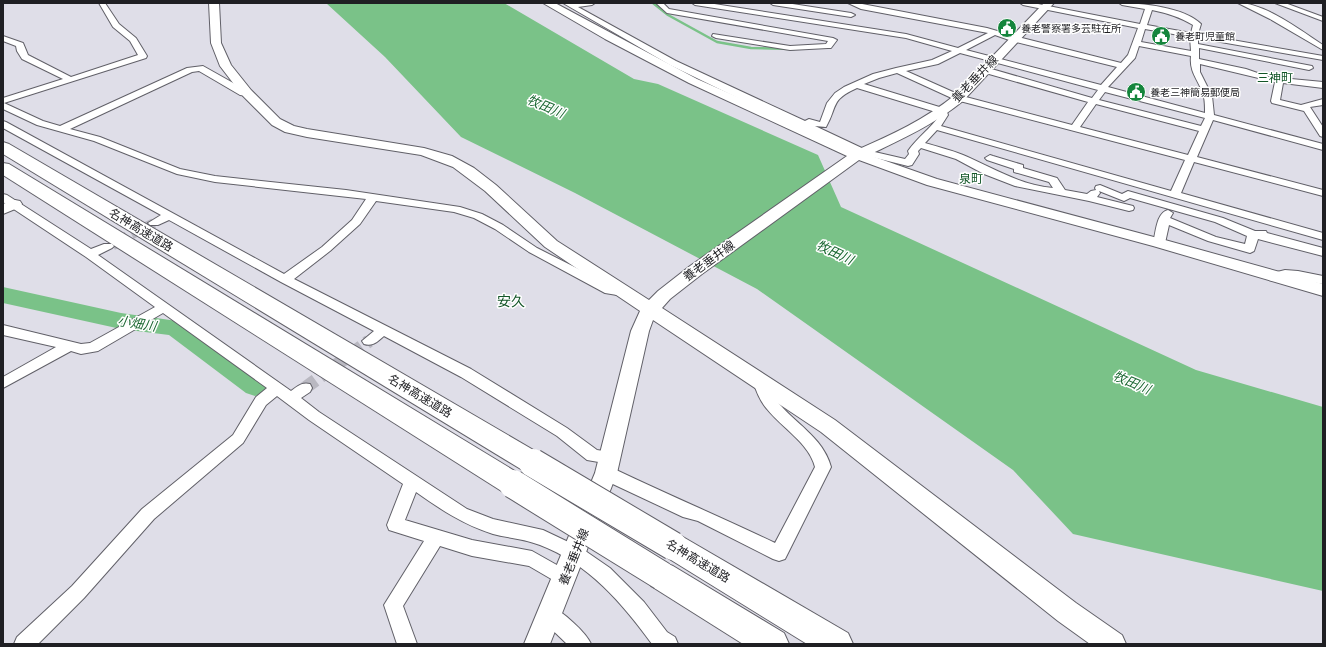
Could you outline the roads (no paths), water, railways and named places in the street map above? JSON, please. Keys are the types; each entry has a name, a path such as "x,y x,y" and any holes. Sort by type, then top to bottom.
{"highway":[{"name":"名神高速道路","path":"3,148 837,644"},
{"name":"名神高速道路","path":"3,168 773,644"}],"street":[{"path":"3,101 143,56 133,40 116,25 102,3"},
{"path":"214,3 216,43 226,66 247,93 276,122 290,129 307,133 416,148 439,155 462,167 498,194 527,224 551,244 828,426 1067,612 1113,644"},
{"path":"548,3 615,41 693,81 790,126 932,182 1323,290"},
{"path":"569,4 592,3"},
{"path":"659,3 667,11 833,40"},
{"path":"695,3 906,36 1319,146 1323,135 1306,106 1323,102"},
{"path":"756,3 731,23 718,36 790,48 828,46 843,27"},
{"path":"773,3 851,15"},
{"path":"807,21 822,3"},
{"path":"851,3 862,7 950,22 1122,66"},
{"path":"1023,3 1047,6 1143,27 1280,51 1322,60"},
{"path":"1122,3 1149,8 1192,20 1197,24 1194,36 1196,72 1208,96 1210,117 1174,207 1165,217 1159,244"},
{"path":"1241,3 1254,7 1282,22 1323,48"},
{"path":"1278,3 1323,19"},
{"path":"569,4 673,63 747,99 803,122 823,125 827,110 838,95 876,76 896,70 936,62 994,33"},
{"name":"養老垂井線","path":"537,644 565,580 608,466 640,331 650,310 664,295 696,270 840,167 860,154 916,128 943,111 959,98 1047,6"},
{"path":"1075,127 1103,88 1132,56 1149,8"},
{"path":"1282,22 1323,14"},
{"path":"3,38 20,45 21,51 25,57 70,79"},
{"path":"1135,46 1194,53 1235,53 1309,68"},
{"path":"1135,46 1168,55"},
{"path":"1194,53 1234,69 1279,81 1323,85"},
{"path":"1234,69 1236,62 1235,53"},
{"path":"61,129 121,103 190,70 200,68 243,93 247,93"},
{"path":"896,70 959,98 1075,127 1323,193"},
{"path":"985,70 1094,101 1205,130"},
{"path":"1279,81 1275,101 1323,116"},
{"path":"762,99 783,108 803,122 860,154 908,163 918,144 932,129 936,127 944,115 943,111 857,85"},
{"path":"3,106 24,117 97,139 185,173 215,179 373,197 456,209 478,216 499,227 533,250 609,290 623,292"},
{"path":"4,125 24,117"},
{"path":"4,125 285,279 466,373 562,432 608,466 689,512 701,515 779,553 823,467 823,460 809,443 770,403 761,390 760,382"},
{"path":"936,127 1323,237"},
{"path":"918,144 959,157 981,169 1010,181 1129,208"},
{"path":"1010,181 1028,153"},
{"path":"990,158 1053,180 1061,192"},
{"path":"1089,198 1113,177"},
{"path":"1100,188 1124,198 1128,194 1219,220 1252,234 1323,252"},
{"path":"285,279 326,248 356,222 373,197"},
{"path":"7,204 90,254 314,416 461,514 492,526 543,538 575,554 604,574 637,608 660,639 668,644"},
{"path":"154,223 169,215"},
{"path":"1165,220 1212,239 1250,248 1252,237 1263,233 1265,220"},
{"path":"90,254 108,246"},
{"path":"1273,277 1280,274 1293,274 1323,280"},
{"path":"3,330 69,346 93,348 164,307"},
{"path":"369,341 384,330"},
{"path":"3,383 69,346"},
{"path":"24,644 78,592 148,514 238,439 261,401 277,388"},
{"path":"291,398 305,388"},
{"path":"412,481 395,525 472,548 532,559 565,580"},
{"path":"407,644 393,605 436,537"},
{"path":"550,615 581,644"}],"water":[{"name":"牧田川","path":"326,3 504,3 634,79 658,84 818,155 841,207 1196,370 1323,407 1323,591 1073,534 1013,470 757,289 575,193 461,137 385,57"}],"waterway":[{"path":"653,3 668,15 717,42 751,48 794,49"},
{"name":"小畑川","path":"3,295 121,321 175,328 255,386"}],"tunnel":[{"path":"112,244 154,223"},
{"path":"305,388 369,341"}],"place":[{"name":"養老警察署多芸駐在所","path":"1007,28"},
{"name":"養老町児童館","path":"1161,36"},
{"name":"養老三神簡易郵便局","path":"1136,92"}],"district":[{"name":"三神町","path":"1275,78"},
{"name":"泉町","path":"971,179"},
{"name":"安久","path":"511,301"}]}
